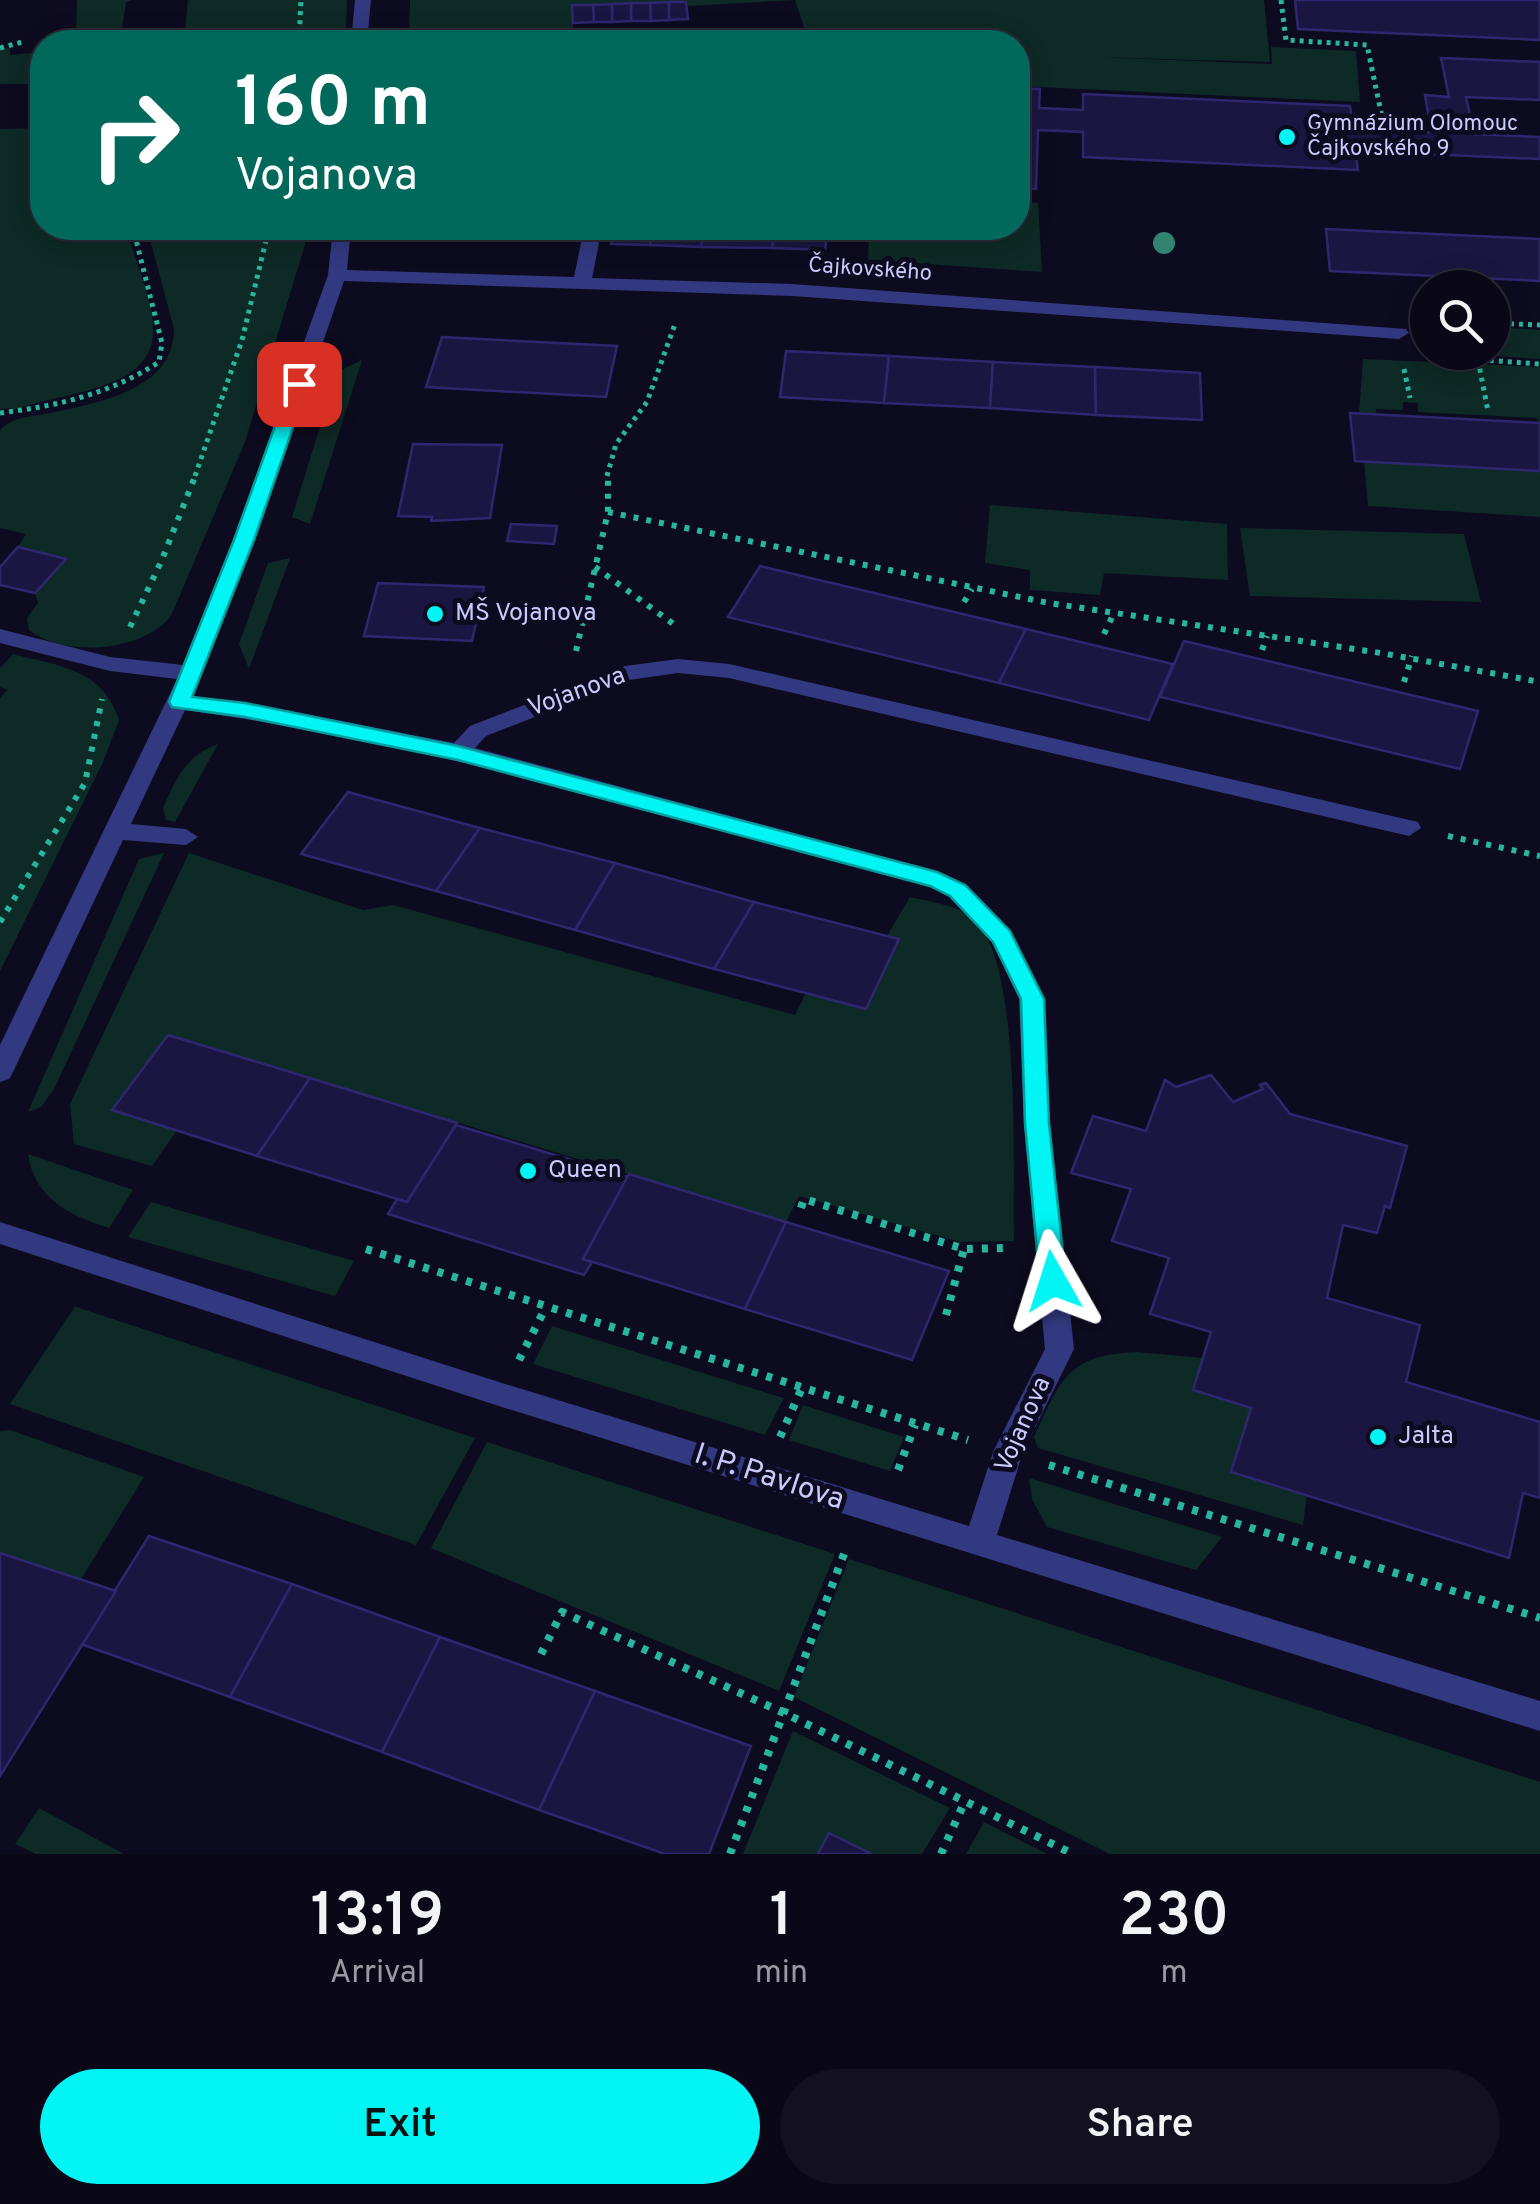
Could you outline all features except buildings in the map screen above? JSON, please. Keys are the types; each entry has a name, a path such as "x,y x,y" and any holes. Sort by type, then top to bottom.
{"street":[{"path":"360,30 363,0"},
{"path":"0,1072 191,674 244,540 338,275 341,240"},
{"path":"582,283 591,240"},
{"name":"Čajkovského","path":"338,275 810,292 1399,333"},
{"path":"0,636 110,664 191,674"},
{"name":"Vojanova","path":"458,753 478,731 578,690 625,673 678,666 728,672 1409,828"},
{"name":"Vojanova","path":"179,702 245,710 458,753 937,880 958,891 1002,937 1032,999 1037,1124 1060,1349 1008,1452 979,1544"},
{"path":"117,831 186,837"},
{"name":"I. P. Pavlova","path":"0,1233 979,1544 1540,1716"}],"path":[{"path":"300,30 301,0"},
{"path":"1281,0 1286,40 1367,46 1383,122"},
{"path":"0,48 26,41"},
{"path":"2,414 100,394 133,382 159,362 162,343 136,240"},
{"path":"0,922 85,783 110,664 168,552 236,364 260,288 268,240"},
{"path":"574,658 608,512 607,476 616,444 647,402 677,318"},
{"path":"1510,323 1540,325"},
{"path":"1402,354 1410,398"},
{"path":"1510,362 1540,364"},
{"path":"1480,370 1488,411"},
{"path":"608,512 972,589 1114,614 1412,656 1540,682"},
{"path":"595,567 682,630"},
{"path":"964,602 972,589"},
{"path":"1104,634 1114,614"},
{"path":"1262,650 1268,636"},
{"path":"1404,682 1412,656"},
{"path":"1409,828 1540,856"},
{"path":"801,1208 804,1200 964,1249 946,1315"},
{"path":"366,1250 984,1444"},
{"path":"518,1361 546,1307"},
{"path":"1034,1460 1540,1618"},
{"path":"730,1854 862,1507"},
{"path":"541,1654 562,1612 782,1712 1073,1854"},
{"path":"941,1854 966,1801"}],"green space":[{"path":"77,0 132,0 126,2 122,30 76,30"},
{"path":"188,0 347,0 344,30 185,30"},
{"path":"410,0 795,0 689,6 686,2 573,5 573,30 409,30"},
{"path":"795,0 1264,0 1270,62 1095,57 1272,64 1271,47 1356,51 1360,102 1030,87 1030,30 805,30"},
{"path":"10,48 10,55 30,53 30,84 0,84 0,49"},
{"path":"30,128 30,240 131,240 151,308 153,333 147,354 134,370 114,381 0,417 13,408 0,409 0,129"},
{"path":"1030,202 1038,203 1042,272 868,260 869,240 1030,240"},
{"path":"150,240 306,240 245,442 171,616 158,628 123,644 82,647 44,639 29,630 27,618 38,603 35,593 65,560 18,547 26,534 0,528 0,430 17,420 130,390 161,366 171,350 174,329"},
{"path":"1510,328 1540,330 1540,359 1510,357"},
{"path":"1363,359 1410,361 1410,370 1540,367 1540,423 1536,418 1418,412 1418,403 1403,402 1403,410 1376,409 1376,415 1359,414"},
{"path":"362,360 310,524 292,517 337,372"},
{"path":"1364,462 1540,471 1540,517 1368,506"},
{"path":"990,505 1227,524 1228,580 1104,573 1100,595 1030,590 1030,570 985,563"},
{"path":"1240,528 1464,534 1481,602 1250,596"},
{"path":"290,558 249,669 239,644 268,563"},
{"path":"13,654 63,667 91,680 112,703 119,720 103,762 0,971 0,698 7,690 0,687 0,668"},
{"path":"218,744 175,822 166,820 163,808 183,769"},
{"path":"164,853 54,1089 41,1107 28,1112 139,859"},
{"path":"189,853 363,910 393,905 795,1015 806,993 866,1009 899,940 887,936 910,897 960,910 974,919 990,943 1001,978 1012,1071 1014,1241 960,1242 799,1196 786,1222 168,1035 112,1109 177,1130 152,1166 74,1144 70,1104"},
{"path":"28,1154 133,1190 109,1228 68,1211 46,1194"},
{"path":"151,1202 354,1261 335,1296 128,1237"},
{"path":"75,1306 475,1438 416,1545 10,1404"},
{"path":"552,1326 784,1398 765,1435 533,1364"},
{"path":"1137,1352 1203,1358 1193,1390 1251,1408 1231,1472 1307,1495 1303,1525 1038,1448 1034,1437 1069,1374 1095,1359"},
{"path":"803,1405 904,1437 890,1471 789,1440"},
{"path":"10,1430 144,1477 81,1579 0,1553 0,1431"},
{"path":"487,1442 835,1554 779,1691 431,1548"},
{"path":"1029,1478 1222,1537 1196,1570 1047,1527 1032,1499"},
{"path":"849,1559 1540,1782 1540,1854 1110,1854 794,1697"},
{"path":"793,1731 950,1808 922,1854 872,1854 829,1834 818,1854 743,1854"},
{"path":"39,1808 124,1854 36,1854 15,1844"},
{"path":"984,1822 1047,1854 966,1854"}],"place":[{"name":"Gymnázium Olomouc Čajkovského 9","path":"1287,137"},
{"name":"MŠ Vojanova","path":"435,614"},
{"name":"Queen","path":"528,1171"},
{"name":"Jalta","path":"1378,1437"}],"route":[{"path":"299,384 244,540 179,702 245,710 458,753 937,880 958,891 1002,937 1032,999 1037,1124 1053,1281"}]}
